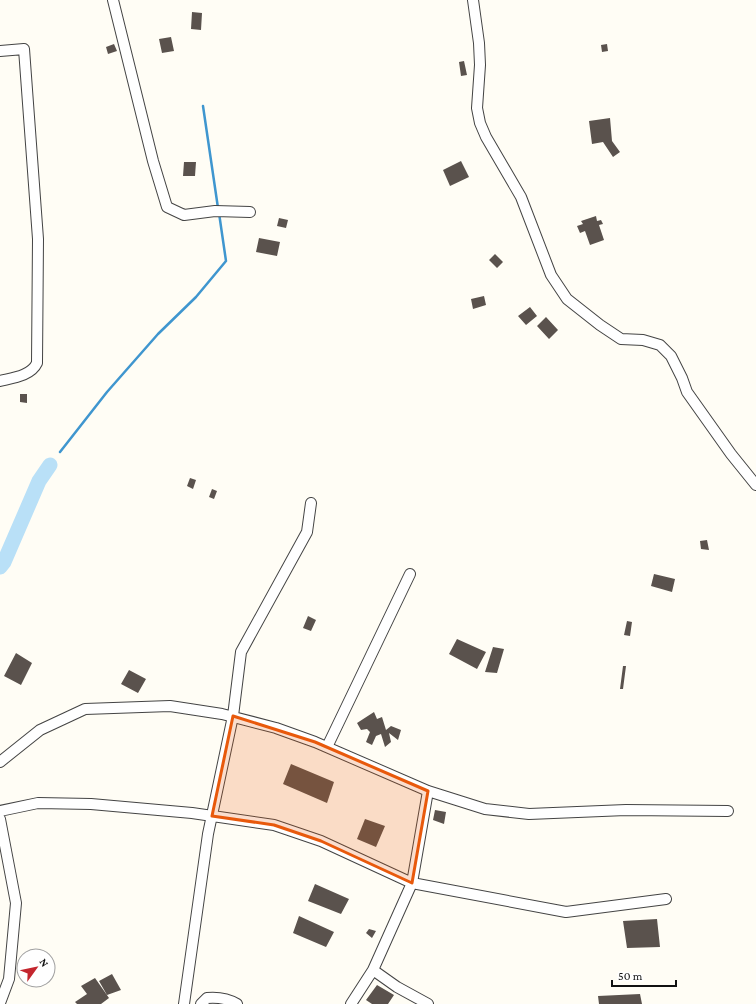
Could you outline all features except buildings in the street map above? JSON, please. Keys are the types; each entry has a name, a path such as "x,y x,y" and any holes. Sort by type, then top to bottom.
{"street":[{"path":"113,0 153,161 167,207 184,215 218,212 250,212"},
{"path":"472,0 479,43 480,65 477,108 480,124 521,197 551,275 567,299 600,325 621,339 643,340 660,345 671,356 687,392 756,485"},
{"path":"0,51 24,49 38,239 37,363 28,373 0,381"},
{"path":"184,1004 208,834 233,716 241,652 307,532 311,503"},
{"path":"327,747 410,574"},
{"path":"0,762 17,750 40,730 85,709 170,706 233,716 276,728 327,747 428,791 485,809 529,814 626,810 728,811"},
{"path":"351,1004 373,970 412,884 428,791"},
{"path":"0,811 38,802 91,804 212,816 274,825 321,841 412,884 566,912 666,900"},
{"path":"0,819 16,903 9,979 0,1003"},
{"path":"373,970 397,987 428,1004"},
{"path":"201,1004 207,998 218,997 230,1000 237,1004"}],"highlighted area":[{"path":"233,716 315,742 428,791 412,883 321,841 274,825 212,816"}],"waterway":[{"path":"203,106 218,208"},
{"path":"60,452 107,392 158,334 196,297 226,261 219,213"},
{"path":"0,567 4,562 39,481 50,465"}]}
